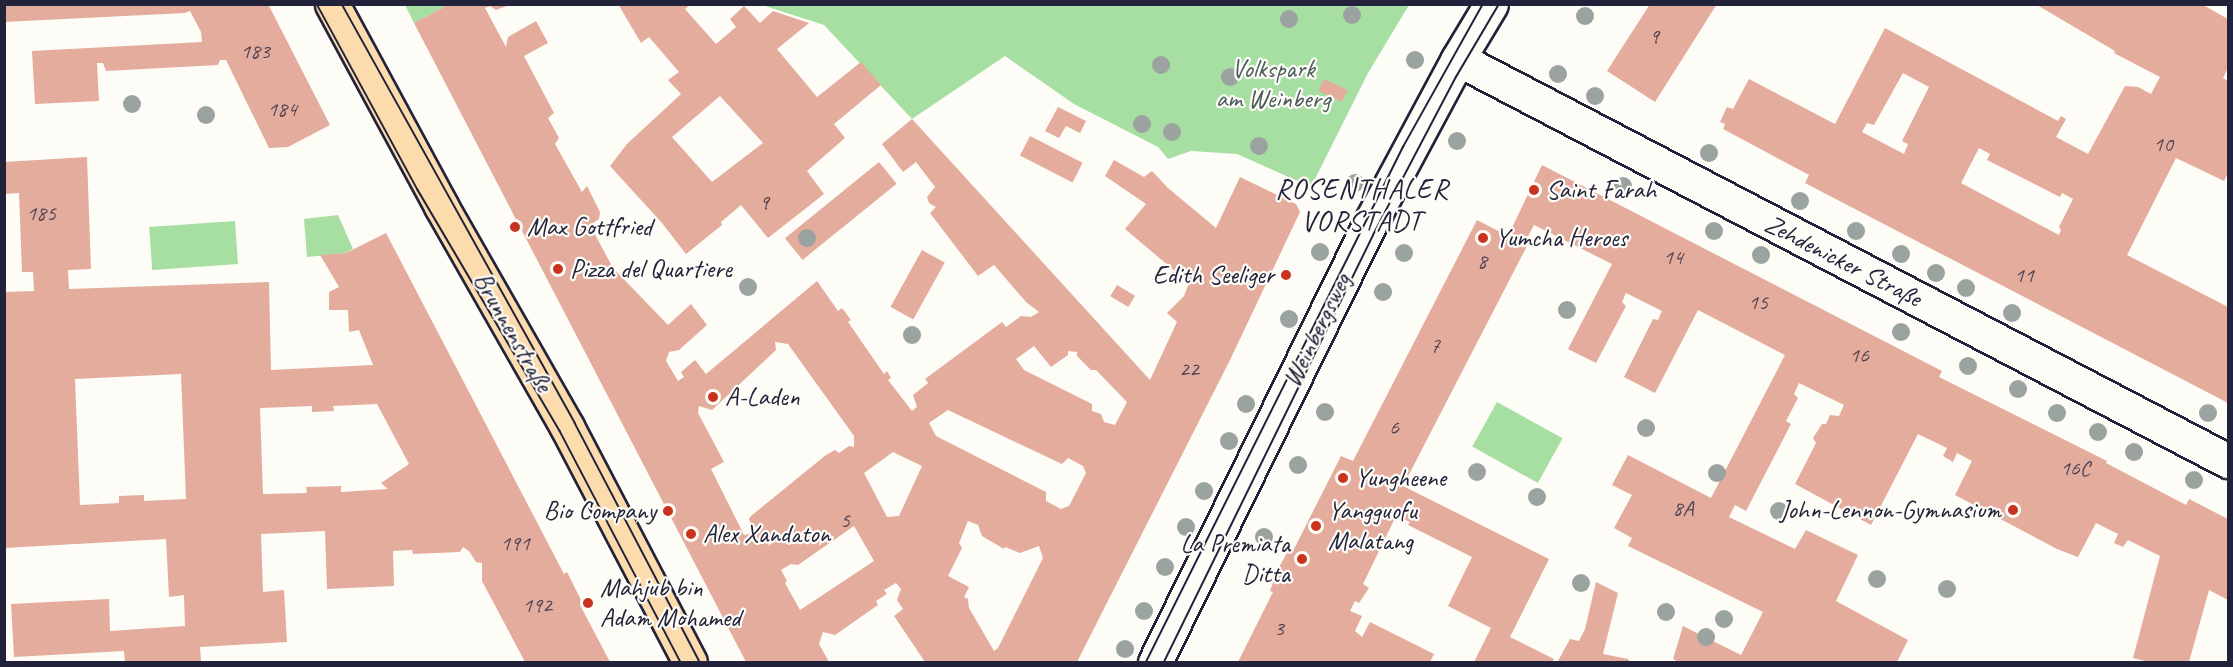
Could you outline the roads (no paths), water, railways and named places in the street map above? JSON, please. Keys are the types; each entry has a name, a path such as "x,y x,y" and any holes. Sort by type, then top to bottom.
{"main road":[{"name":"Brunnenstraße","path":"332,4 441,206 567,427 690,663"}],"street":[{"name":"Weinbergsweg","path":"1155,663 1369,225 1458,59 1491,4"},
{"name":"Zehdenicker Straße","path":"1458,59 2229,461"}],"tram line":[{"path":"317,4 418,190 560,431 681,662"},
{"path":"342,4 575,423 700,662"},
{"path":"1146,662 1403,147 1483,4"},
{"path":"1164,662 1373,235 1456,77 1499,4"}],"place":[{"name":"Saint Farah","path":"1534,190"},
{"name":"Max Gottfried","path":"515,227"},
{"name":"Yumcha Heroes","path":"1483,238"},
{"name":"Pizza del Quartiere","path":"558,269"},
{"name":"Edith Seeliger","path":"1286,275"},
{"name":"A-Laden","path":"713,397"},
{"name":"Yungheene","path":"1343,478"},
{"name":"John-Lennon-Gymnasium","path":"2013,510"},
{"name":"Bio Company","path":"668,511"},
{"name":"Yangguofu Malatang","path":"1316,526"},
{"name":"Alex Xandaton","path":"691,534"},
{"name":"La Premiata Ditta","path":"1302,559"},
{"name":"Mahjub bin Adam Mohamed","path":"588,603"}],"district":[{"name":"ROSENTHALER VORSTADT","path":"1362,205"}],"park label":[{"name":"Volkspark am Weinberg","path":"1273,84"}]}
